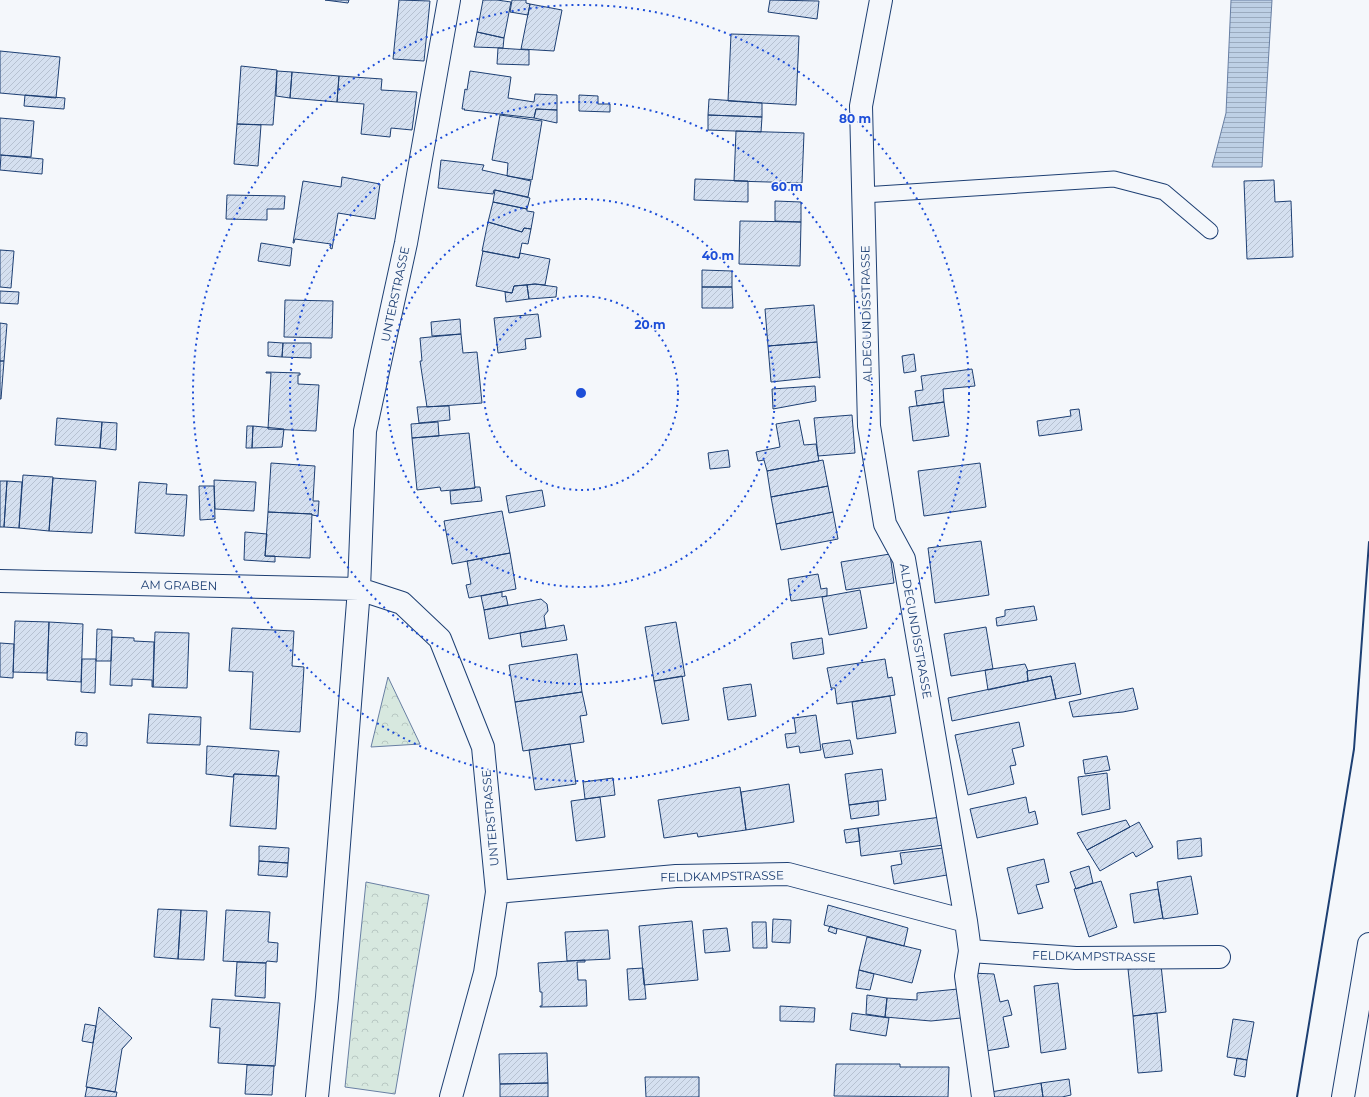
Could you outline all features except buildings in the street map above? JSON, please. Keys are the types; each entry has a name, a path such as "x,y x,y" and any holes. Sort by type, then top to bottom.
{"main road":[{"name":"UNTERSTRASSE","path":"317,1097 328,997 359,590 365,431 406,242 449,0"},
{"name":"ALDEGUNDISSTRASSE","path":"881,0 861,106 869,426 885,524 904,559 966,921 970,951 966,976 982,1097"},
{"name":"AM GRABEN","path":"0,581 359,590"},
{"name":"UNTERSTRASSE","path":"359,590 402,603 440,639 483,747 497,892 485,974 451,1097"},
{"name":"FELDKAMPSTRASSE","path":"497,892 676,876 788,874 966,921"},
{"path":"1343,1097 1369,944"},
{"name":"FELDKAMPSTRASSE","path":"970,951 1076,958 1219,957"}],"lane":[{"path":"863,195 1114,180 1164,192 1210,231"}],"green space":[{"path":"388,677 420,744 371,747"},
{"path":"366,882 429,895 395,1094 345,1087"}],"water":[{"path":"1231,0 1272,0 1262,167 1212,167 1226,113"}],"wall":[{"path":"1297,1097 1354,749 1369,542"}]}
